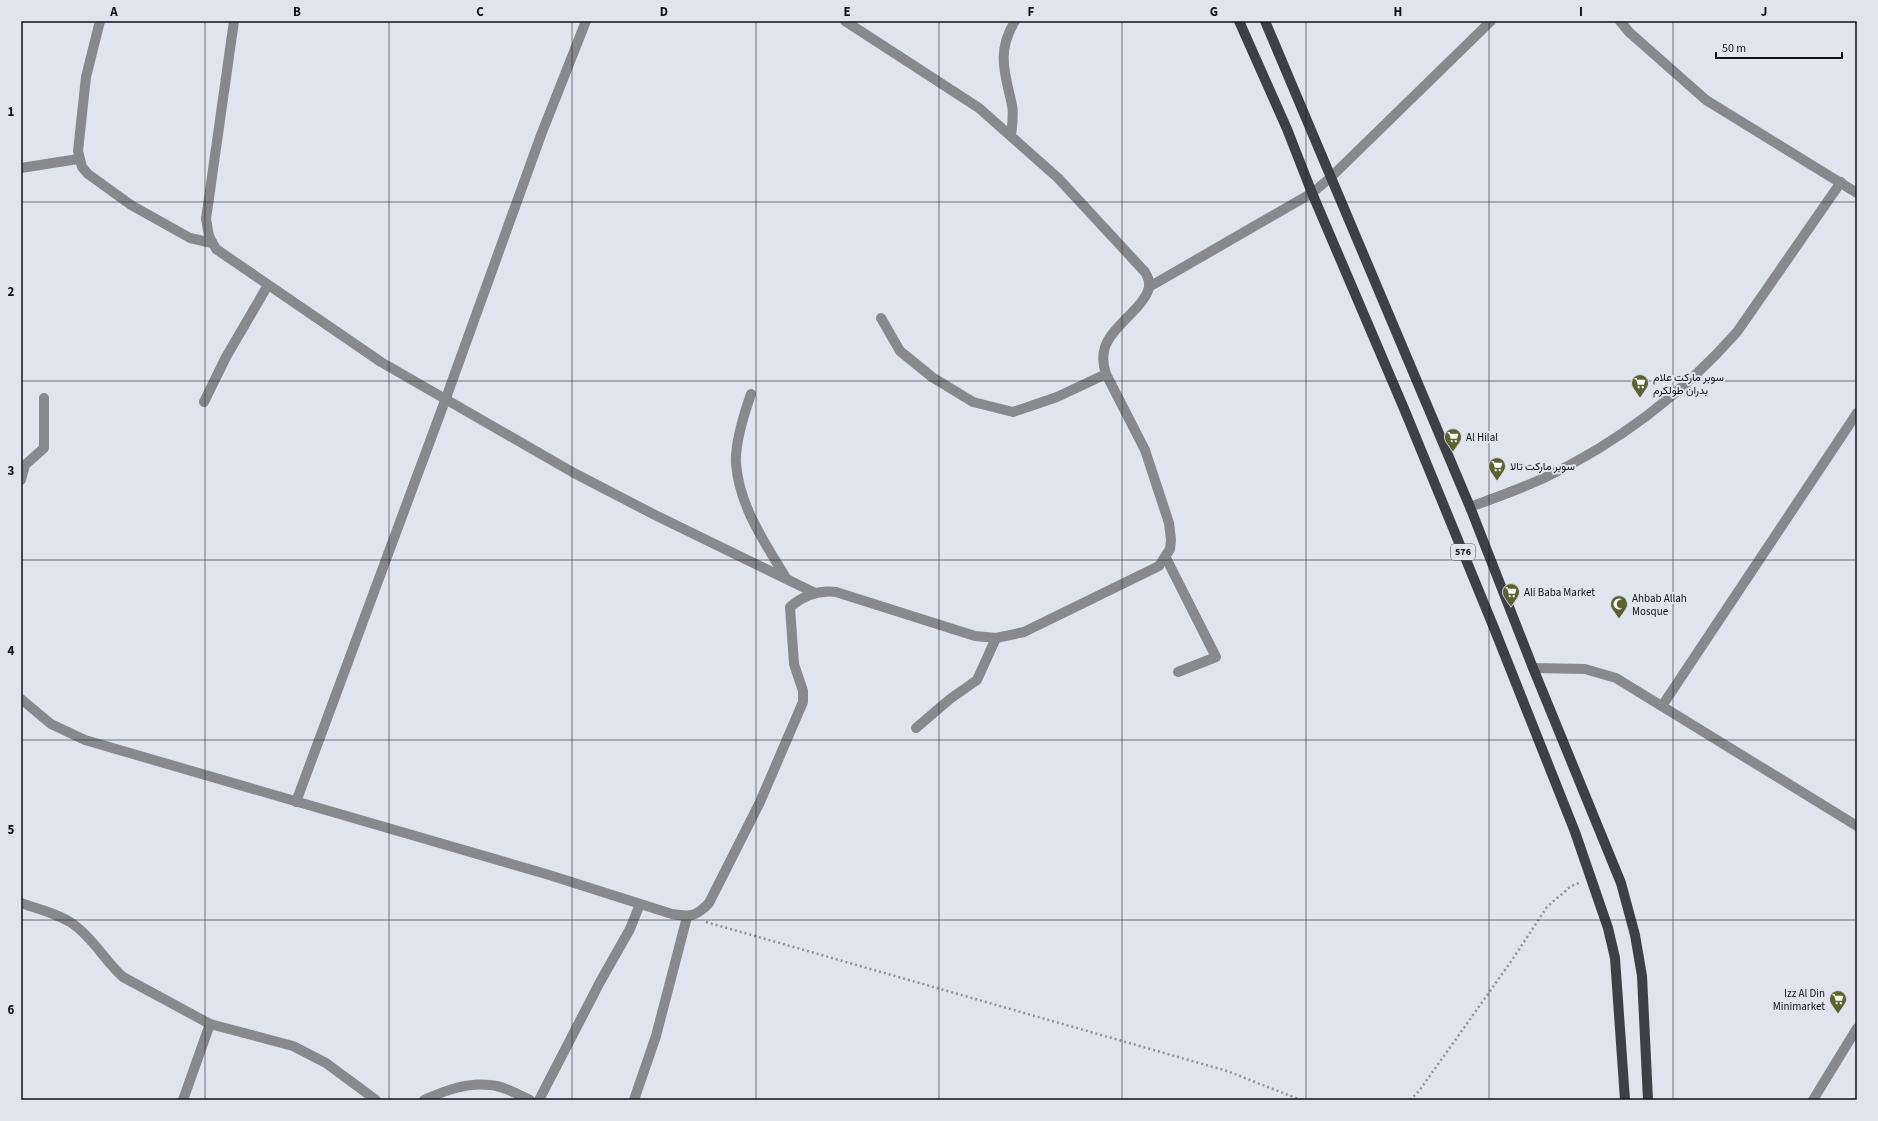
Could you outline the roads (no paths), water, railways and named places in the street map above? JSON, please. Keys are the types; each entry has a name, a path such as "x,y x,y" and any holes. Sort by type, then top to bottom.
{"main road":[{"name":"576","path":"1239,21 1287,129 1312,194 1405,411 1575,832 1608,928 1615,958 1625,1100"},
{"name":"576","path":"1264,21 1470,507 1533,668 1623,890 1635,935 1642,976 1648,1100"}],"street":[{"path":"100,21 86,77 78,159 82,167 88,174 131,205 190,238 212,243"},
{"path":"234,21 206,219 206,229 212,243 223,255 380,362 446,398 581,476 655,515 815,593"},
{"path":"296,802 446,398 541,135 586,21"},
{"path":"21,699 51,724 85,740 546,874 672,914 693,916 702,911 709,903 760,802 803,702 802,691 794,664 790,607 805,596 826,591 844,594 975,636 996,638 1024,632 1159,566 1166,558 1171,540 1169,524 1145,450 1106,374 1103,364 1106,345 1144,297 1149,287 1149,279 1140,266 1058,178 979,108 845,21"},
{"path":"1011,136 1012,106 1003,63 1003,49 1008,32 1015,21"},
{"path":"1149,287 1312,194 1490,21"},
{"path":"1620,21 1629,32 1706,100 1857,193"},
{"path":"21,168 78,159"},
{"path":"1470,507 1524,487 1576,462 1626,431 1673,395 1717,354 1737,332 1840,182"},
{"path":"204,402 226,358 268,285"},
{"path":"881,318 900,351 932,377 973,402 1013,412 1057,396 1106,374"},
{"path":"751,394 740,434 736,463 742,495 758,531 786,578"},
{"path":"21,480 25,465 44,448 44,398"},
{"path":"1662,706 1857,413"},
{"path":"1166,558 1216,657 1178,672"},
{"path":"916,728 950,699 976,680 996,638"},
{"path":"1533,668 1567,667 1601,672 1630,685 1857,826"},
{"path":"21,903 73,924 113,968 123,976 210,1024 293,1046 326,1063 376,1100"},
{"path":"539,1100 604,975 630,929 640,904"},
{"path":"634,1100 656,1036 687,916"},
{"path":"183,1100 210,1024"},
{"path":"1813,1100 1857,1028"},
{"path":"424,1100 446,1090 479,1085 498,1087 530,1100"}],"place":[{"name":"سوبر ماركت علام بدران طولكرم","path":"1640,398"},
{"name":"Al Hilal","path":"1453,452"},
{"name":"سوبر ماركت تالا","path":"1497,481"},
{"name":"Ali Baba Market","path":"1511,607"},
{"name":"Ahbab Allah Mosque","path":"1619,619"},
{"name":"Izz Al Din Minimarket","path":"1838,1014"}]}
